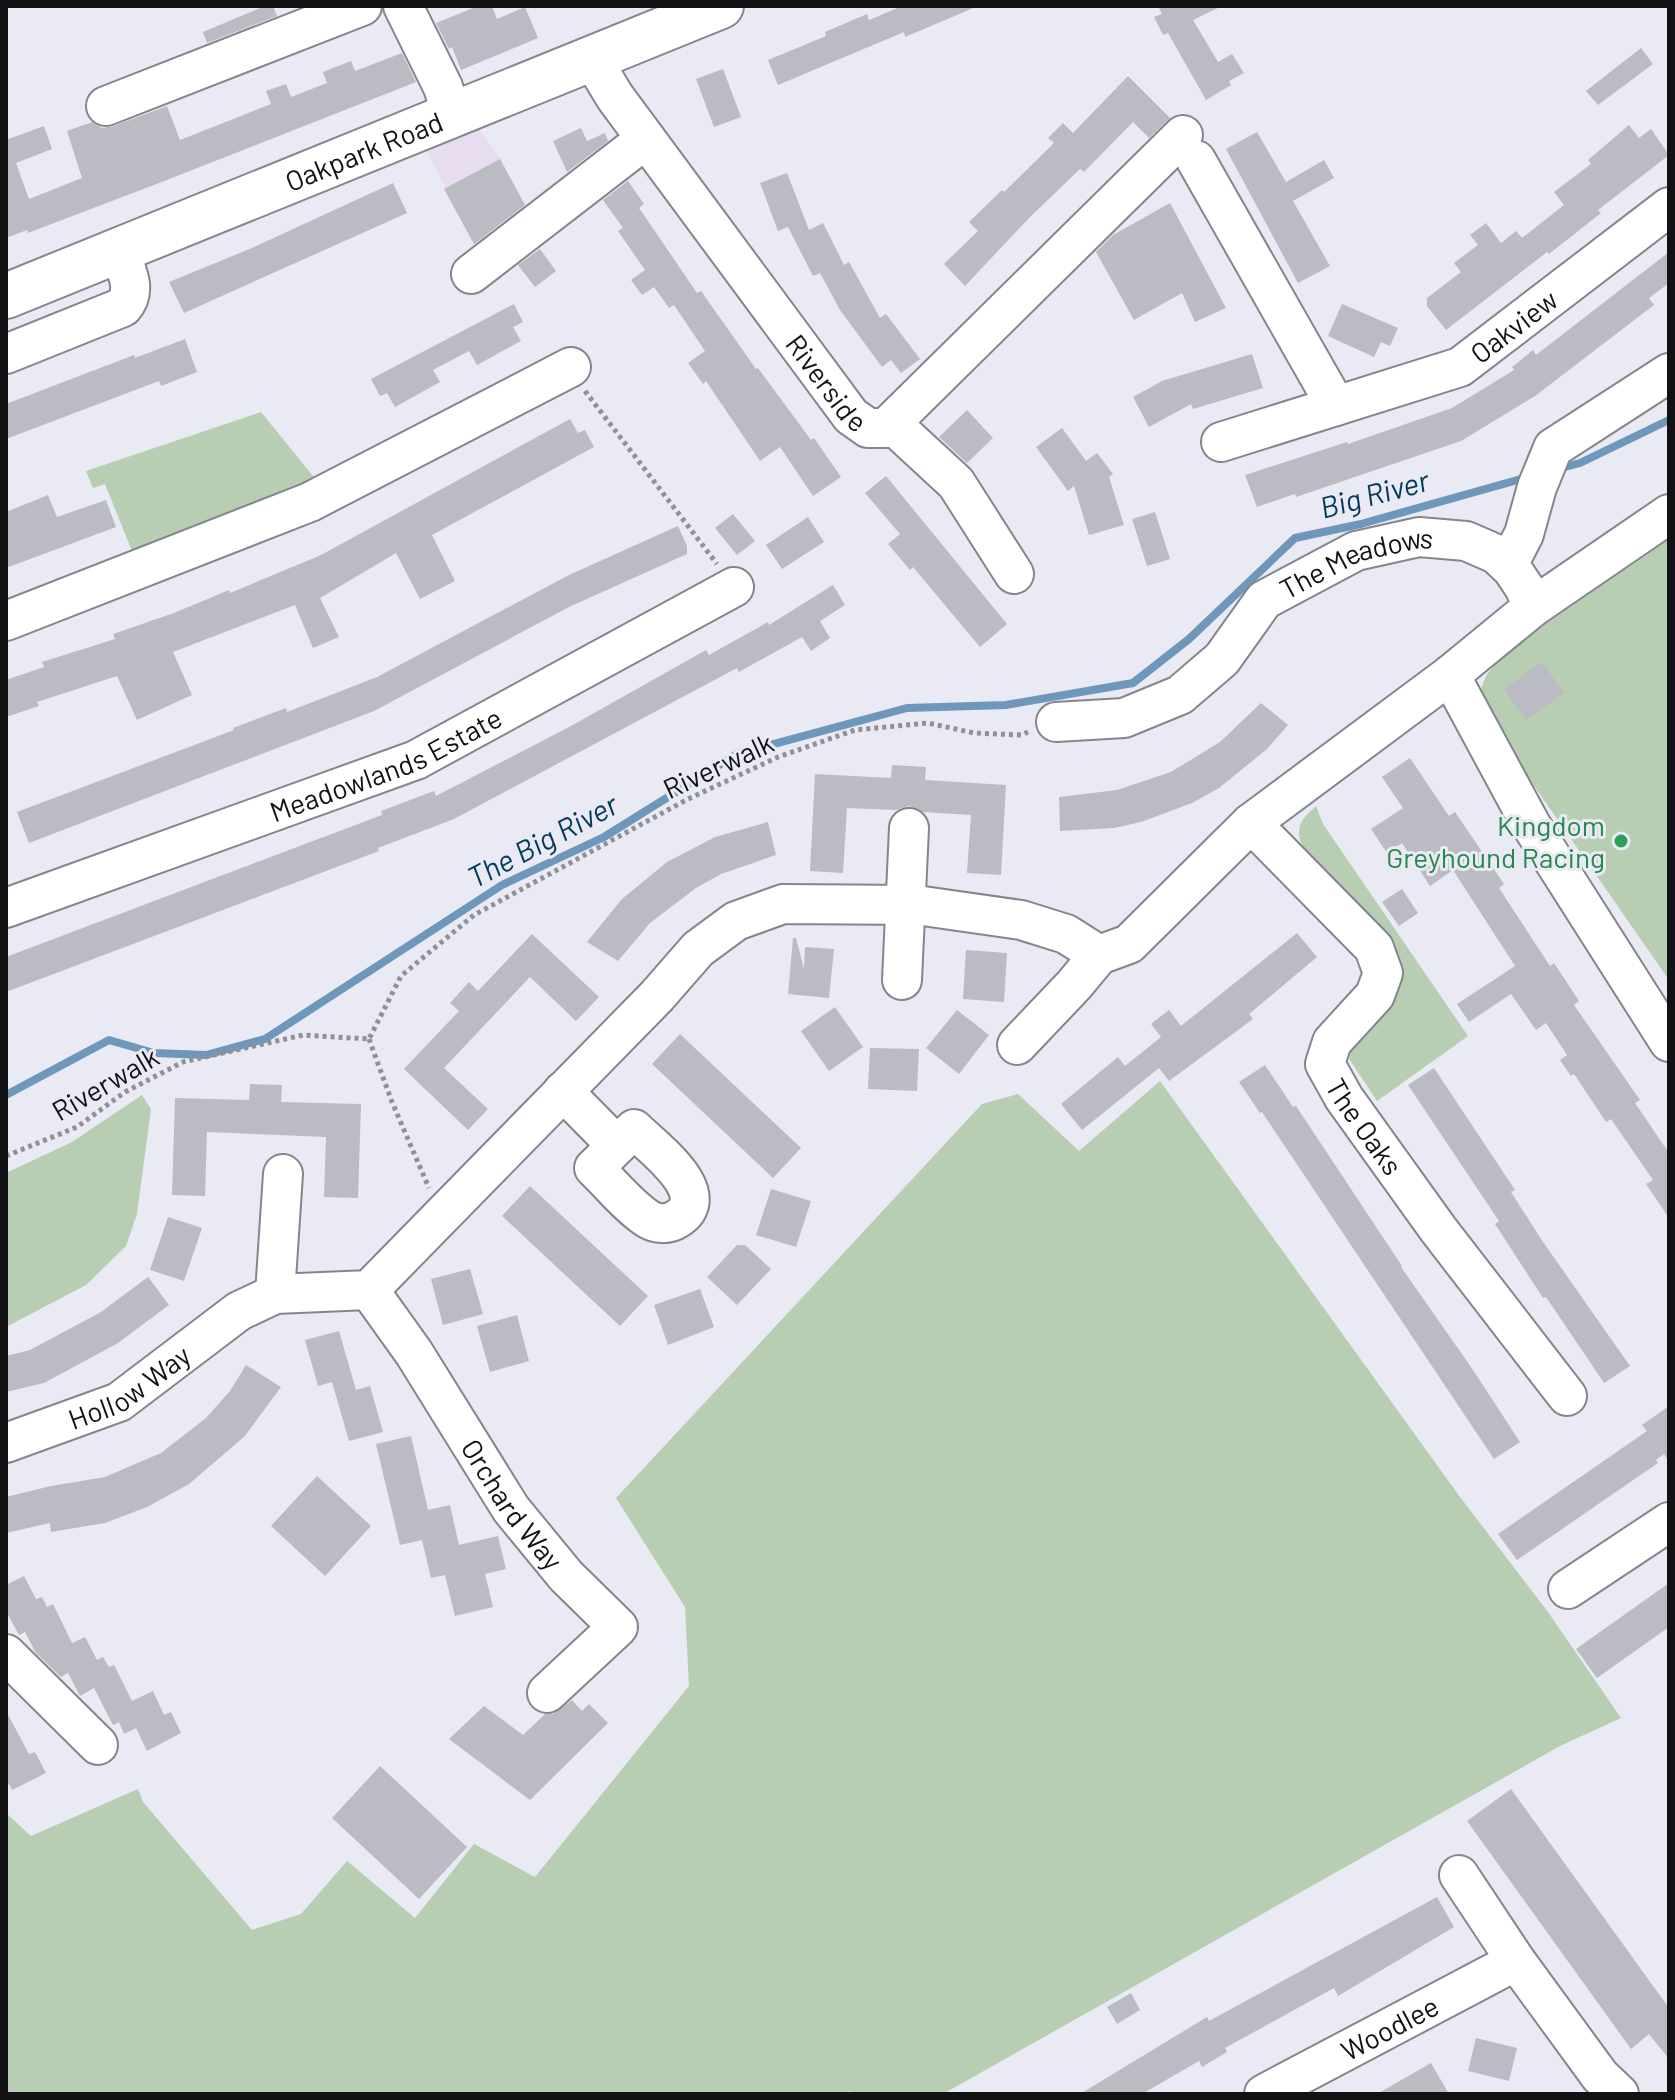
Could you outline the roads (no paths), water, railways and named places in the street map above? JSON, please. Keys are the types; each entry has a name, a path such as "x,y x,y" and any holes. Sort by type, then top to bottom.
{"main road":[{"name":"Oakpark Road","path":"6,296 592,59 664,15 721,6"}],"street":[{"path":"106,106 362,6"},
{"path":"403,6 443,87 452,116"},
{"name":"Riverside","path":"592,59 615,97 851,416 868,428 886,428 1189,147 1336,406"},
{"path":"471,274 646,139"},
{"name":"Oakview","path":"1221,442 1460,367 1669,207"},
{"path":"6,354 123,307 132,291 119,250"},
{"path":"6,621 310,502 569,368"},
{"path":"1508,565 1524,534 1542,473 1560,442 1669,373"},
{"path":"891,423 956,483 1014,574"},
{"path":"1017,1045 1099,955 1129,944 1251,823 1450,675 1533,607 1669,514"},
{"name":"The Meadows","path":"1039,729 1124,718 1180,695 1222,659 1264,600 1356,551 1419,537 1466,541 1496,554 1508,565 1524,587 1533,607"},
{"name":"Meadowlands Estate","path":"10,894 416,760 734,587"},
{"path":"1450,675 1531,825 1669,1042"},
{"name":"The Oaks","path":"1251,823 1374,948 1383,973 1375,995 1332,1042 1325,1064 1344,1098 1438,1229 1567,1396"},
{"path":"902,980 909,828"},
{"path":"283,1174 275,1294 369,1290 657,996 698,949 736,921 783,904 905,905 1021,920 1066,934 1099,955"},
{"path":"563,1091 616,1145"},
{"name":"Orchard Way","path":"369,1290 414,1353 511,1509 566,1576 618,1627 547,1693"},
{"name":"Hollow Way","path":"6,1443 119,1402 239,1311 275,1294"},
{"path":"1568,1589 1669,1522"},
{"path":"6,1654 98,1745"},
{"path":"1459,1875 1516,1961 1600,2076 1619,2094"},
{"name":"Woodlee","path":"1264,2094 1516,1961"}],"waterway":[{"name":"Big River","path":"1557,469 1580,463 1669,420"},
{"name":"The Big River","path":"6,1095 109,1040 154,1053 206,1055 265,1039 502,885 604,837 737,754 907,708 1006,705 1133,683 1189,639 1295,538 1361,524 1528,477"}],"place":[{"name":"Kingdom Greyhound Racing","path":"1621,841"}]}
